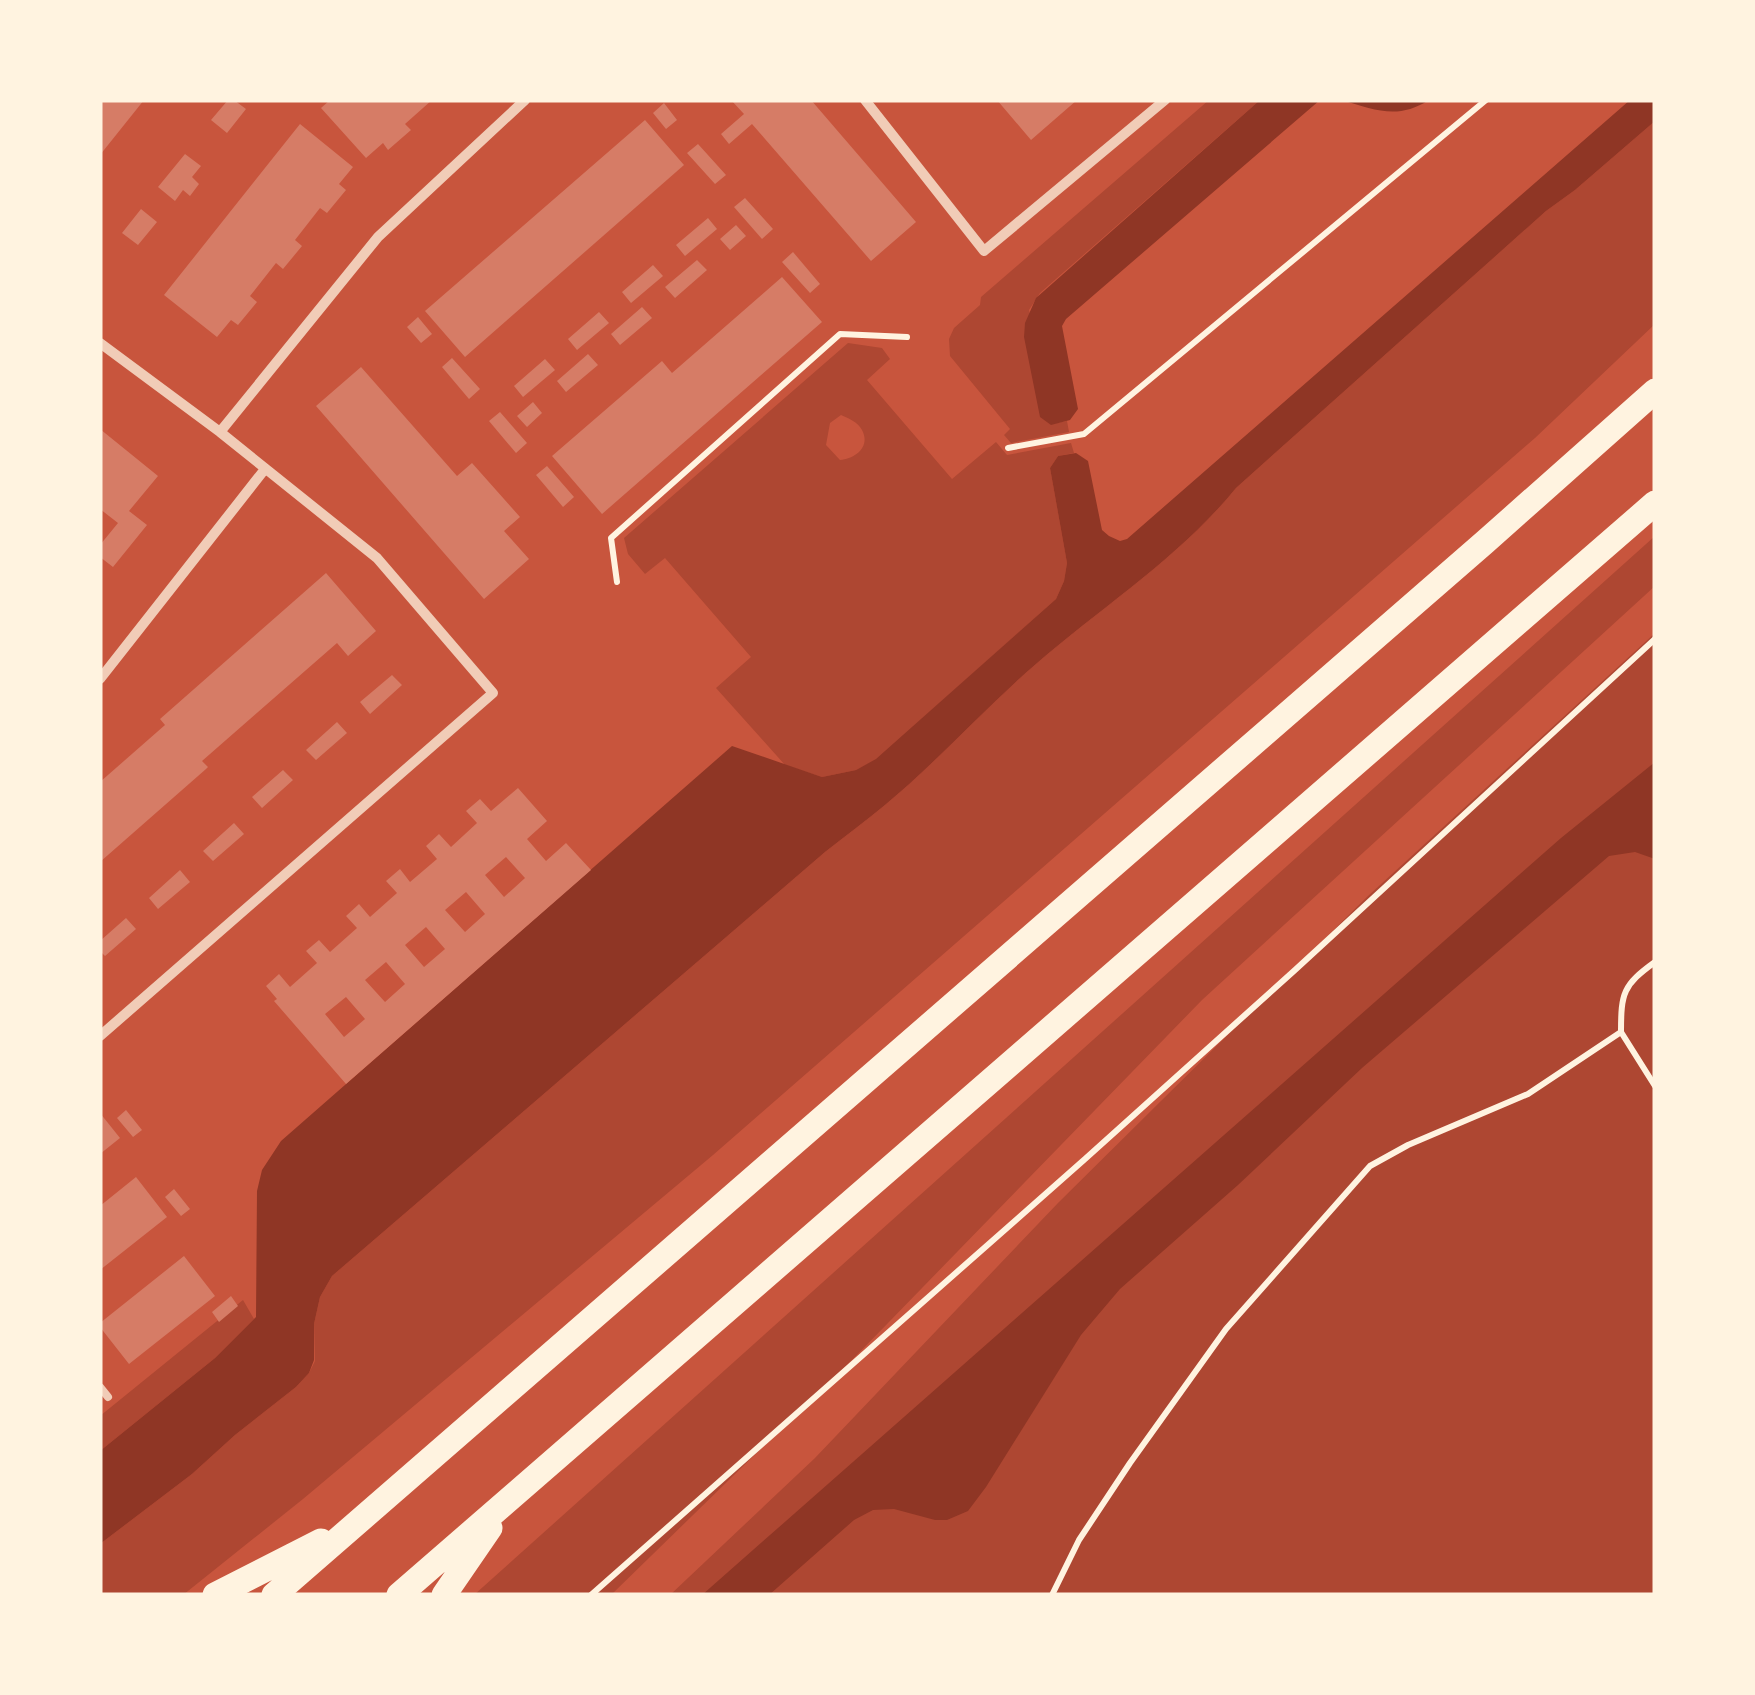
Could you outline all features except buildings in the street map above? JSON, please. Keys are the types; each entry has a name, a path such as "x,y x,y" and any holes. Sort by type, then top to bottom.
{"main road":[{"path":"274,1595 1655,390"},
{"path":"399,1595 1655,503"},
{"path":"444,1595 513,1496"},
{"path":"216,1595 357,1523"}],"street":[{"path":"220,432 378,237 525,100"},
{"path":"865,100 984,250 1165,100"},
{"path":"100,344 220,432 378,558 494,693 100,1036"},
{"path":"100,679 265,469"}],"lane":[{"path":"100,1387 108,1396"}],"path":[{"path":"1008,448 1084,434 1486,100"},
{"path":"617,582 611,538 840,334 908,337"},
{"path":"592,1595 1113,1134 1655,639"},
{"path":"1655,962 1631,979 1621,1003 1621,1032 1655,1086"},
{"path":"1052,1595 1079,1540 1226,1330 1370,1166 1408,1144 1528,1094 1621,1032"}],"shaded area":[{"path":"1209,100 1260,100 1040,293 1029,310 1051,424 1067,421 1069,432 1011,443 1004,435 1010,429 950,356 949,339 954,328 980,305 981,297"},
{"path":"1260,100 1320,100 1066,319 1062,326 1078,409 1070,420 1051,425 1040,417 1024,337 1025,323 1036,298"},
{"path":"1342,100 1429,100 1397,111 1376,110"},
{"path":"1630,100 1655,100 1655,121 1546,211 1236,488 1166,559 1036,664 905,788 825,852 332,1276 320,1297 314,1324 314,1360 309,1373 192,1474 100,1544 100,1451 215,1358 256,1317 257,1191 262,1170 281,1141 732,746 822,777 856,770 876,759 1056,599 1067,563 1050,468 1058,456 1076,453 1088,461 1102,530 1120,541 1127,539"},
{"path":"1655,121 1655,324 1535,438 713,1155 303,1499 183,1595 100,1595 100,1544 192,1474 309,1373 315,1361 314,1324 320,1297 332,1276 825,852 905,788 1036,664 1166,559 1236,488 1546,211"},
{"path":"848,343 882,348 890,359 867,380 952,479 996,442 1007,455 1071,443 1074,453 1058,456 1050,468 1067,563 1056,599 876,760 856,770 822,777 785,765 716,688 751,657 665,558 645,574 628,554 624,538","holes":["841,415 860,427 864,442 856,455 840,460 826,445 830,423"]},
{"path":"1655,536 1655,586 1202,1000 853,1359 611,1595 474,1595"},
{"path":"1655,633 1655,1595 670,1595 815,1458 1058,1203 1368,896"},
{"path":"1655,762 1655,859 1635,852 1609,856 1362,1068 1120,1289 1081,1335 968,1511 947,1520 935,1520 894,1509 873,1510 854,1520 769,1595 702,1595 1561,838"},
{"path":"243,1300 254,1319 215,1358 100,1451 100,1416"}]}
